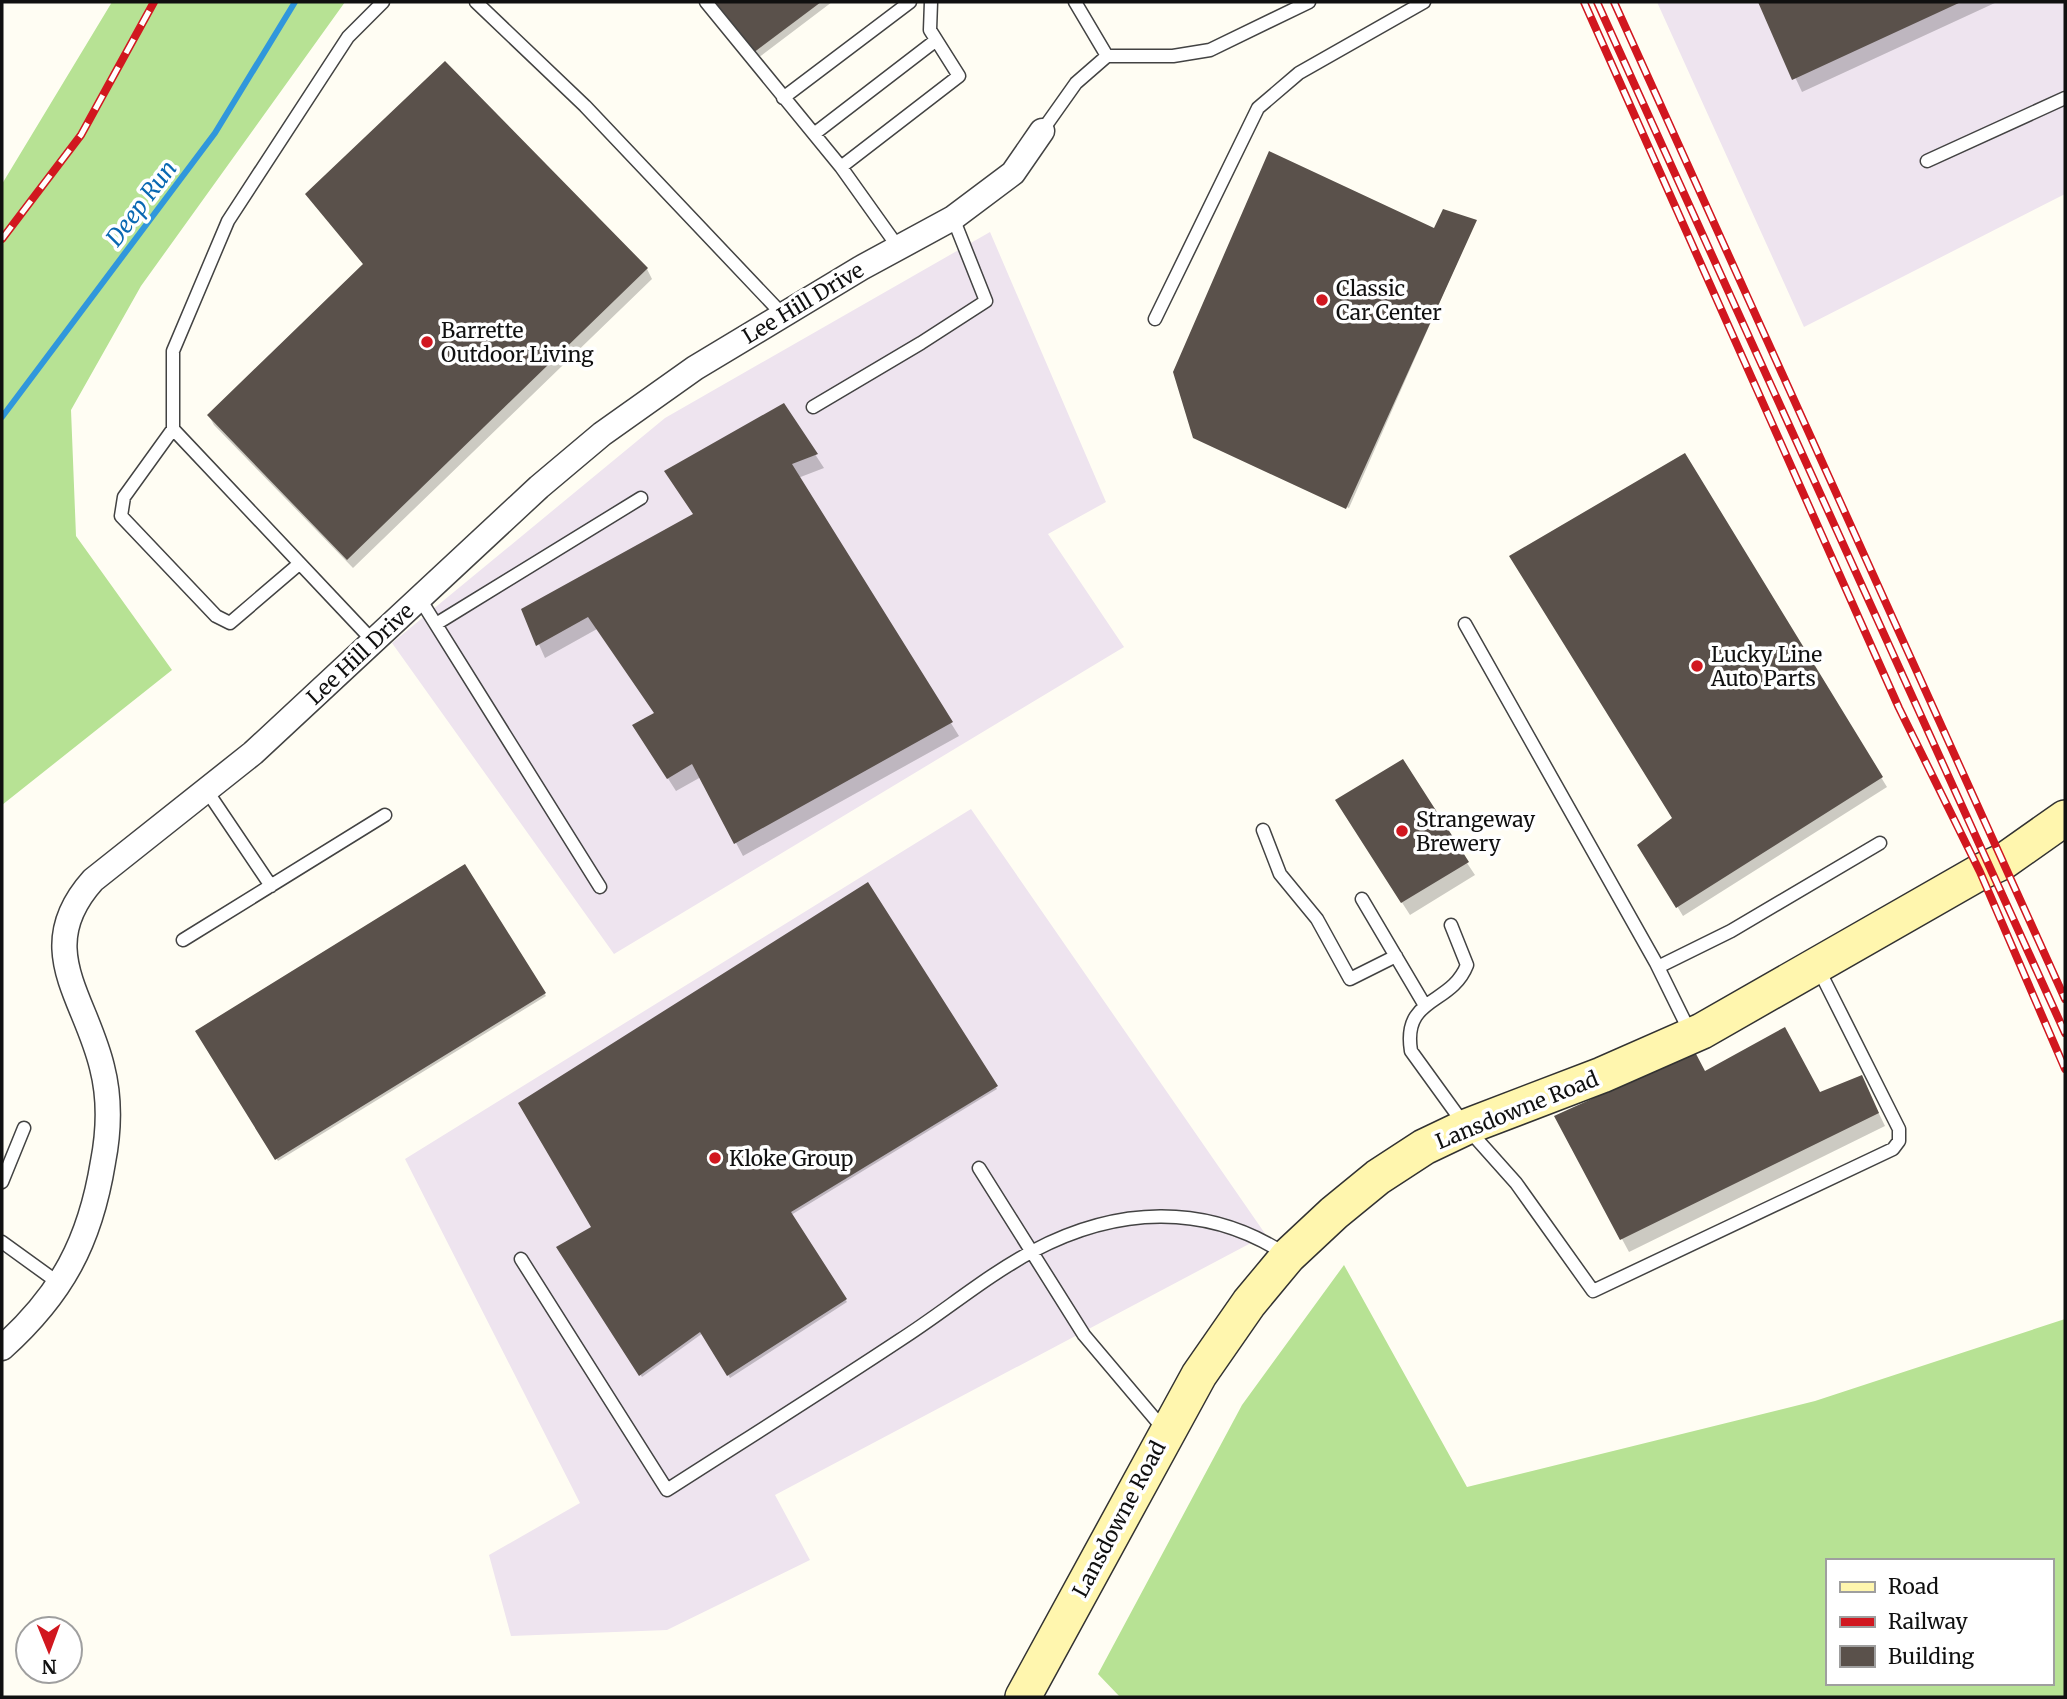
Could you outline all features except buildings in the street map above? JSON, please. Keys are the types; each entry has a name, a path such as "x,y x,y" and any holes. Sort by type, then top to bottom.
{"main road":[{"name":"Lansdowne Road","path":"1023,1697 1199,1375 1249,1303 1288,1256 1334,1213 1378,1177 1424,1147 1466,1126 1602,1075 1692,1035 1980,872 2004,862 2065,818"}],"street":[{"name":"Lee Hill Drive","path":"2,1348 29,1324 60,1284 87,1232 98,1196 107,1139 108,1104 103,1069 91,1030 66,973 64,935 75,904 93,880 207,791 374,642 540,487 602,434 695,368 898,247 953,218 1013,173 1042,131"}],"lane":[{"path":"299,564 230,623 216,616 121,516 124,497 173,429 173,351 228,221 348,37 383,2"},
{"path":"477,2 604,125 783,315"},
{"path":"706,2 841,167 898,247"},
{"path":"783,98 910,2"},
{"path":"841,167 959,76 930,30 931,2"},
{"path":"1074,2 1107,56"},
{"path":"1042,131 1076,83 1107,56 1173,56 1210,50 1309,2"},
{"path":"1155,319 1258,108 1299,73 1424,2"},
{"path":"814,134 935,41"},
{"path":"1927,161 2065,98"},
{"path":"813,407 922,344 986,301 953,218"},
{"path":"173,429 374,642"},
{"path":"436,624 641,498"},
{"path":"420,599 600,887"},
{"path":"1465,624 1658,967 1692,1035"},
{"path":"207,791 271,886"},
{"path":"183,940 385,815"},
{"path":"1263,830 1280,874 1317,919 1350,979 1396,956"},
{"path":"1658,967 1731,931 1880,843"},
{"path":"1363,899 1424,1004"},
{"path":"1451,925 1467,965 1453,988 1424,1004 1411,1023 1411,1051 1466,1126 1516,1183 1593,1291 1893,1149 1899,1141 1899,1129 1816,966"},
{"path":"2,1182 24,1128"},
{"path":"979,1168 1084,1335 1166,1432"},
{"path":"521,1259 667,1490 903,1339 1031,1251 1098,1226 1142,1217 1172,1215 1204,1218 1234,1226 1262,1239 1288,1256"},
{"path":"2,1242 60,1284"}],"shaded area":[{"path":"1657,2 2065,2 2065,194 1804,327"},
{"path":"990,232 1106,502 1048,534 1124,647 614,954 392,643 665,418"},
{"path":"971,809 1266,1235 775,1495 810,1560 667,1630 511,1636 489,1555 580,1503 405,1159"}],"green space":[{"path":"112,2 345,2 141,286 71,410 76,536 172,670 2,805 2,184"},
{"path":"1344,1265 1467,1487 1815,1401 2065,1319 2065,1697 1120,1697 1098,1674 1242,1405"}],"waterway":[{"name":"Deep Run","path":"2,417 215,133 295,2"}],"railway":[{"path":"2,239 81,135 154,2"},
{"path":"1584,2 1899,708 1980,872 2065,1069"},
{"path":"1597,2 2065,1033"},
{"path":"1614,2 2065,999"}],"place":[{"name":"Classic Car Center","path":"1322,300"},
{"name":"Barrette Outdoor Living","path":"427,342"},
{"name":"Lucky Line Auto Parts","path":"1697,666"},
{"name":"Strangeway Brewery","path":"1402,831"},
{"name":"Kloke Group","path":"715,1158"}]}
